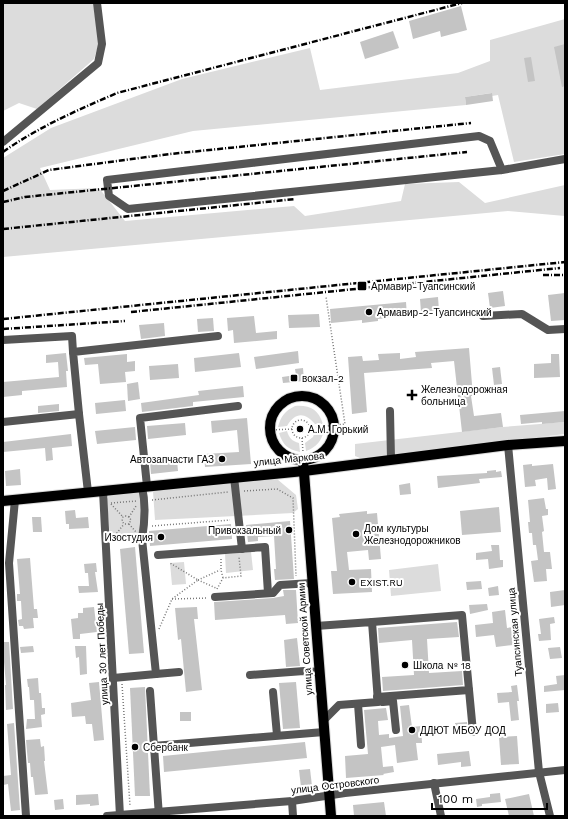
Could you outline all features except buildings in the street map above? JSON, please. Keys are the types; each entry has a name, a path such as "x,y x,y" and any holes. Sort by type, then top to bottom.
{"main road":[{"path":"300,396 310,396 320,400 327,407 335,426 333,438 326,449 320,455 304,460 294,459 281,451 272,440 270,430 273,415 282,403 290,398 300,396"},
{"name":"улица Маркова","path":"3,501 304,471 508,445 565,441"},
{"name":"улица Советской Армии","path":"304,460 312,583 331,816"}],"street":[{"path":"3,142 98,63 102,44 97,3"},
{"path":"502,170 490,142 479,136 107,180 109,196 128,209 502,170 565,159"},
{"path":"483,316 522,314 548,330 565,329"},
{"path":"3,340 72,336 88,492"},
{"path":"73,352 218,336"},
{"path":"156,674 142,539 144,526 145,486 140,418 238,406"},
{"path":"390,411 391,459"},
{"path":"3,422 79,414"},
{"name":"Туапсинская улица","path":"508,445 539,772 550,816"},
{"path":"234,477 240,549"},
{"name":"улица 30 лет Победы","path":"102,491 120,815"},
{"path":"15,500 9,564 26,816"},
{"path":"158,556 265,548 268,593"},
{"path":"215,597 268,593 274,592 280,584 312,583"},
{"path":"316,626 462,615 473,732"},
{"path":"372,622 378,700"},
{"path":"250,675 304,671 319,672"},
{"path":"113,678 179,672"},
{"path":"323,721 339,705 469,690"},
{"path":"150,691 158,814"},
{"path":"273,692 277,735"},
{"path":"378,700 393,701 396,730"},
{"path":"358,704 361,745"},
{"path":"153,746 324,732"},
{"name":"улица Островского","path":"107,816 158,814 292,801 565,770"},
{"path":"434,784 440,816"},
{"path":"292,801 293,816"}],"path":[{"path":"310,428 345,424 326,297"},
{"path":"300,420 307,422 310,428 308,435 302,438 296,437 292,432 294,423 300,420"},
{"path":"270,430 292,429"},
{"path":"302,438 304,460"},
{"path":"111,503 140,500 129,517 131,520 129,524"},
{"path":"111,503 111,510"},
{"path":"111,503 124,517 129,517"},
{"path":"106,546 124,524 122,521 124,517"},
{"path":"144,526 238,519"},
{"path":"124,524 129,524"},
{"path":"112,539 139,536 129,524"},
{"path":"112,532 112,539"},
{"path":"223,578 241,576 240,549"},
{"path":"217,589 223,578 220,551"},
{"path":"158,556 198,580 232,596"},
{"path":"158,631 172,599 198,580 221,570"},
{"path":"172,599 215,597"}],"shaded area":[{"path":"3,3 93,3 99,43 94,59 37,109 19,103 3,111"},
{"path":"565,19 565,154 514,162 498,95 492,96 491,93 465,97 466,105 193,131 40,168 50,190 99,188 125,221 294,206 305,216 401,201 405,184 459,182 485,203 565,185 565,216 508,211 3,257 3,158 51,128 182,79 310,48 320,90 458,73 490,61 490,40"},
{"path":"295,406 305,406 313,409 319,415 323,424 315,424 308,417 300,415 293,418 287,426 278,427 284,414"},
{"path":"565,422 565,434 360,458 355,456 355,444 503,427"},
{"path":"287,431 291,439 299,443 300,452 289,448 282,441 279,433"},
{"path":"315,431 324,431 318,443 313,448 306,451 305,443 313,437"},
{"path":"277,479 296,495 298,509 293,513 155,520 153,491"},
{"path":"138,492 143,498 139,539 110,541 107,499 110,493"},
{"path":"251,552 253,570 226,573 225,554"},
{"path":"184,562 186,584 172,585 170,563"},
{"path":"438,564 441,591 391,596 389,570"}],"railway":[{"path":"3,152 44,127 117,93 462,3"},
{"path":"3,191 49,170 170,154 471,123"},
{"path":"3,202 25,197 467,152"},
{"path":"3,229 295,199"},
{"path":"3,319 565,262"},
{"path":"131,312 560,268"},
{"path":"543,275 565,275"},
{"path":"3,329 125,321"}],"place":[{"name":"Армавир-Туапсинский","path":"362,286"},
{"name":"Армавир-2-Туапсинский","path":"369,312"},
{"name":"вокзал-2","path":"294,378"},
{"name":"Железнодорожная больница","path":"412,395"},
{"name":"А.М. Горький","path":"300,429"},
{"name":"Автозапчасти ГАЗ","path":"222,459"},
{"name":"Привокзальный","path":"289,530"},
{"name":"Дом культуры Железнодорожников","path":"356,534"},
{"name":"Изостудия","path":"161,537"},
{"name":"EXIST.RU","path":"352,582"},
{"name":"Школа № 18","path":"405,665"},
{"name":"ДДЮТ МБОУ ДОД","path":"412,730"},
{"name":"Сбербанк","path":"135,747"}]}
